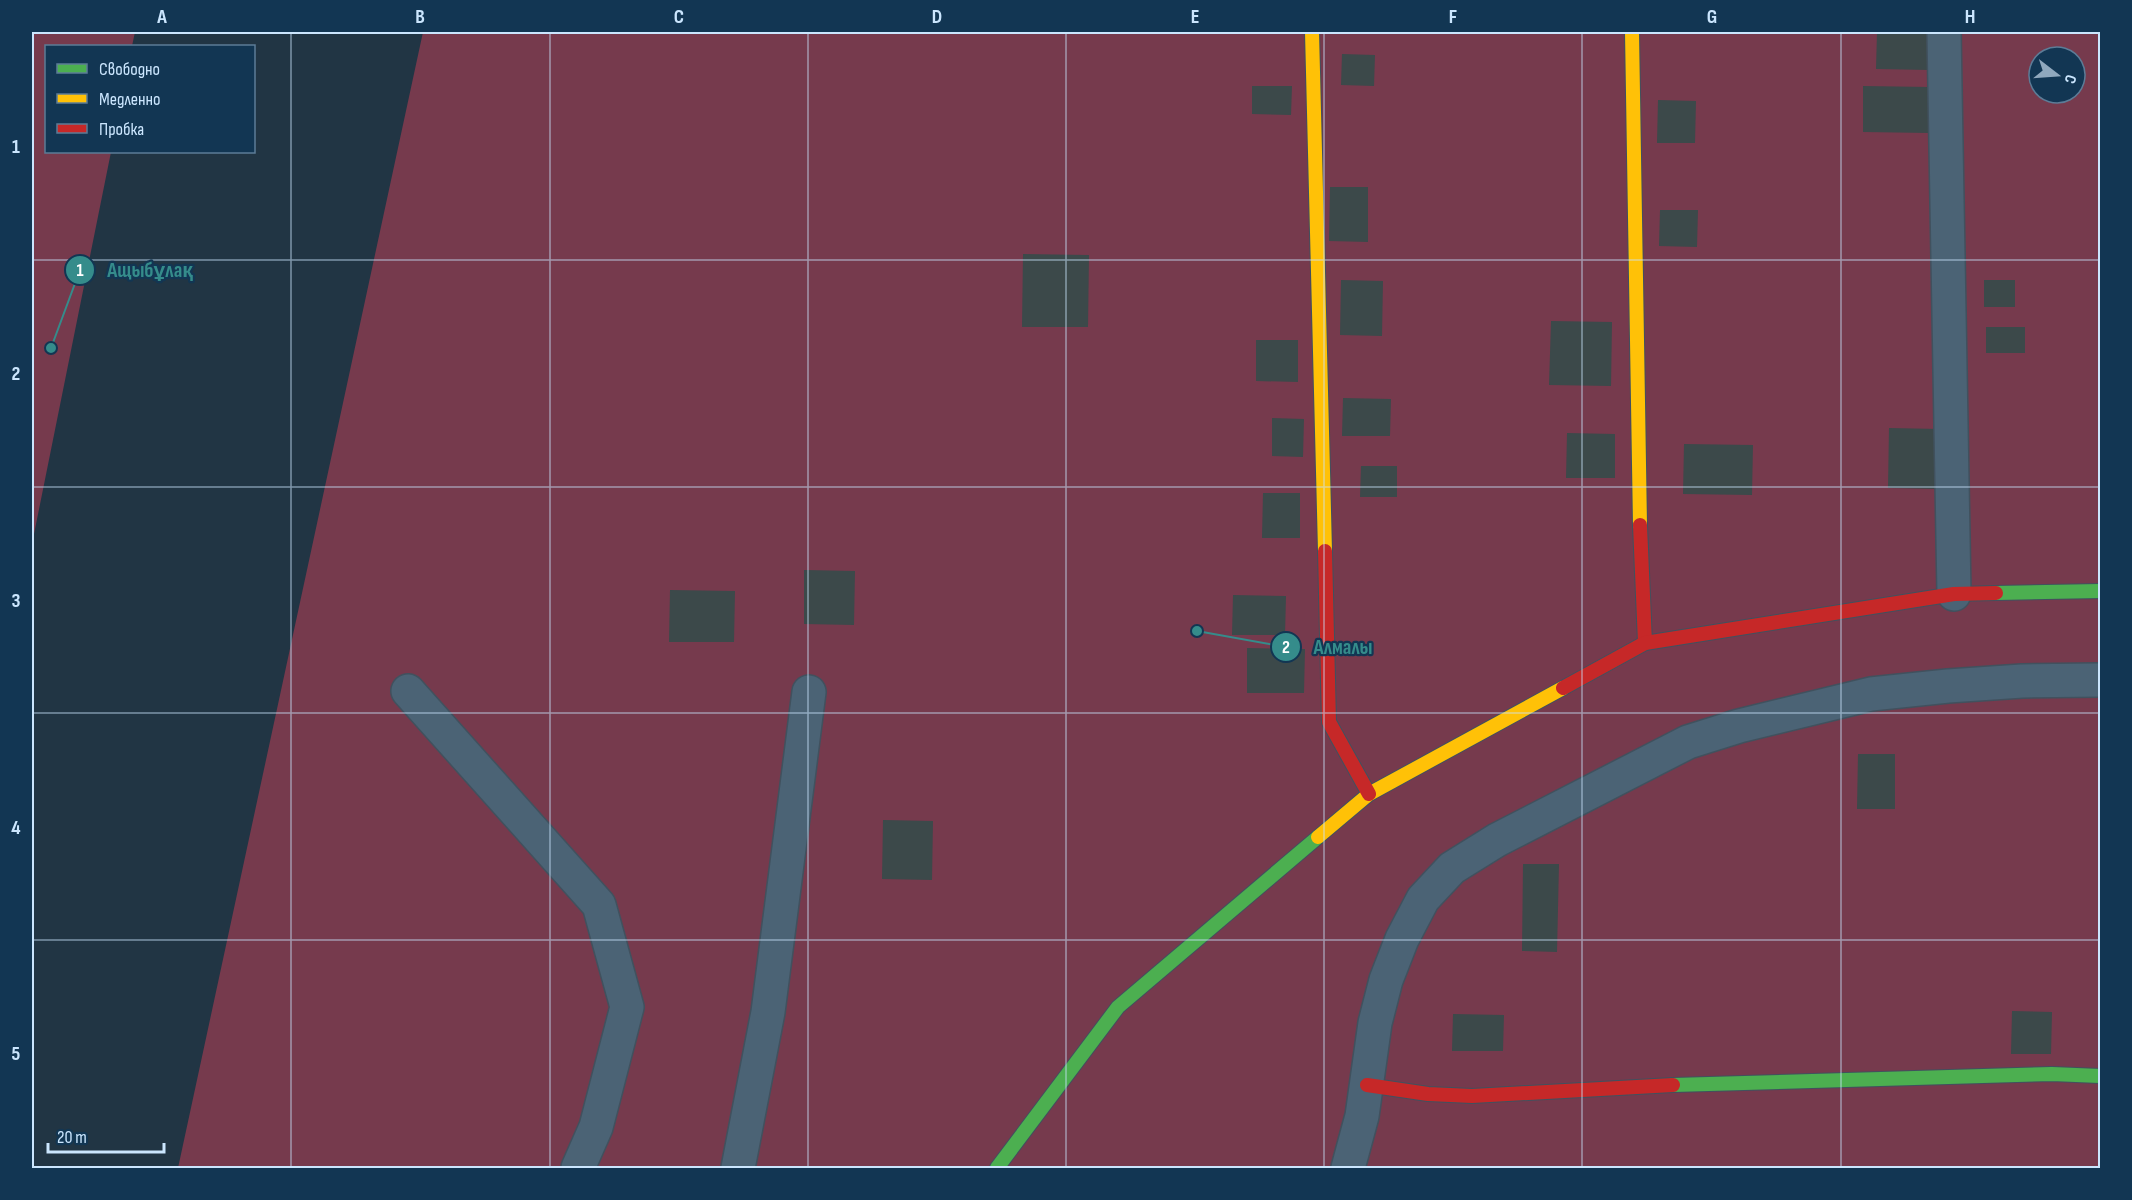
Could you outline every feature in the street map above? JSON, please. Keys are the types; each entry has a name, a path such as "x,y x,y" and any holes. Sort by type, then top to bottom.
{"street":[{"path":"1312,32 1329,723 1369,794"},
{"path":"1632,32 1641,559 1645,643"},
{"path":"1944,32 1954,594"},
{"path":"997,1168 1118,1007 1369,794 1645,643 1954,594 2100,591"},
{"path":"1348,1168 1362,1116 1375,1023 1386,980 1402,939 1423,899 1452,868 1497,840 1688,742 1739,726 1871,694 2022,681 2100,680"},
{"path":"408,691 599,905 627,1006 597,1127 578,1168"},
{"path":"738,1168 768,1012 809,692"},
{"path":"1366,1084 1428,1094 1472,1096 1713,1083 2052,1074 2100,1076"}],"shaded area":[{"path":"32,32 135,32 132,45 45,45 45,153 111,153 32,544"},
{"path":"423,32 2100,32 2100,1168 178,1168"}],"building":[{"path":"1877,32 1929,32 1929,70 1876,69"},
{"path":"1973,32 2024,32 2024,34 1973,34"},
{"path":"1342,54 1375,55 1374,86 1341,85"},
{"path":"1252,86 1292,86 1291,115 1252,114"},
{"path":"1863,86 1930,87 1929,133 1863,132"},
{"path":"1658,100 1696,101 1695,143 1657,143"},
{"path":"1330,187 1368,187 1368,242 1329,241"},
{"path":"1660,210 1698,210 1697,247 1659,246"},
{"path":"1023,254 1089,255 1088,327 1022,327"},
{"path":"1341,280 1383,281 1382,336 1340,335"},
{"path":"1984,280 2015,280 2015,307 1984,307"},
{"path":"1551,321 1612,322 1611,386 1549,385"},
{"path":"1986,327 2025,327 2025,353 1986,353"},
{"path":"1256,340 1298,340 1298,382 1256,381"},
{"path":"1343,398 1391,399 1390,436 1342,436"},
{"path":"1272,418 1304,419 1303,457 1272,456"},
{"path":"1889,428 1940,429 1939,489 1888,488"},
{"path":"1567,433 1615,434 1615,478 1566,478"},
{"path":"1684,444 1753,445 1752,495 1683,494"},
{"path":"1361,466 1397,466 1397,497 1360,497"},
{"path":"1263,493 1300,493 1300,538 1262,538"},
{"path":"804,570 855,571 854,625 804,624"},
{"path":"670,590 735,591 734,642 669,642"},
{"path":"1233,595 1286,596 1285,635 1232,635"},
{"path":"1247,648 1305,649 1304,693 1247,693"},
{"path":"1858,754 1895,754 1895,809 1857,809"},
{"path":"883,820 933,821 932,880 882,879"},
{"path":"1523,864 1559,864 1557,952 1522,951"},
{"path":"2012,1011 2052,1012 2051,1054 2011,1054"},
{"path":"1453,1014 1504,1015 1503,1051 1452,1051"}],"traffic: fast":[{"path":"1996,593 2100,591"},
{"path":"997,1168 1118,1007 1318,837"},
{"path":"1673,1085 2052,1074 2100,1076"}],"traffic: slow":[{"path":"1312,32 1325,551"},
{"path":"1632,32 1640,525"},
{"path":"1318,837 1369,794 1563,688"}],"traffic: jam":[{"path":"1640,525 1645,643"},
{"path":"1325,551 1329,722 1369,794"},
{"path":"1563,688 1645,643 1954,594 1996,593"},
{"path":"1367,1085 1428,1094 1472,1096 1673,1085"}],"place":[{"name":"Ащыбұлақ","path":"51,348"},
{"name":"Алмалы","path":"1197,631"}]}
